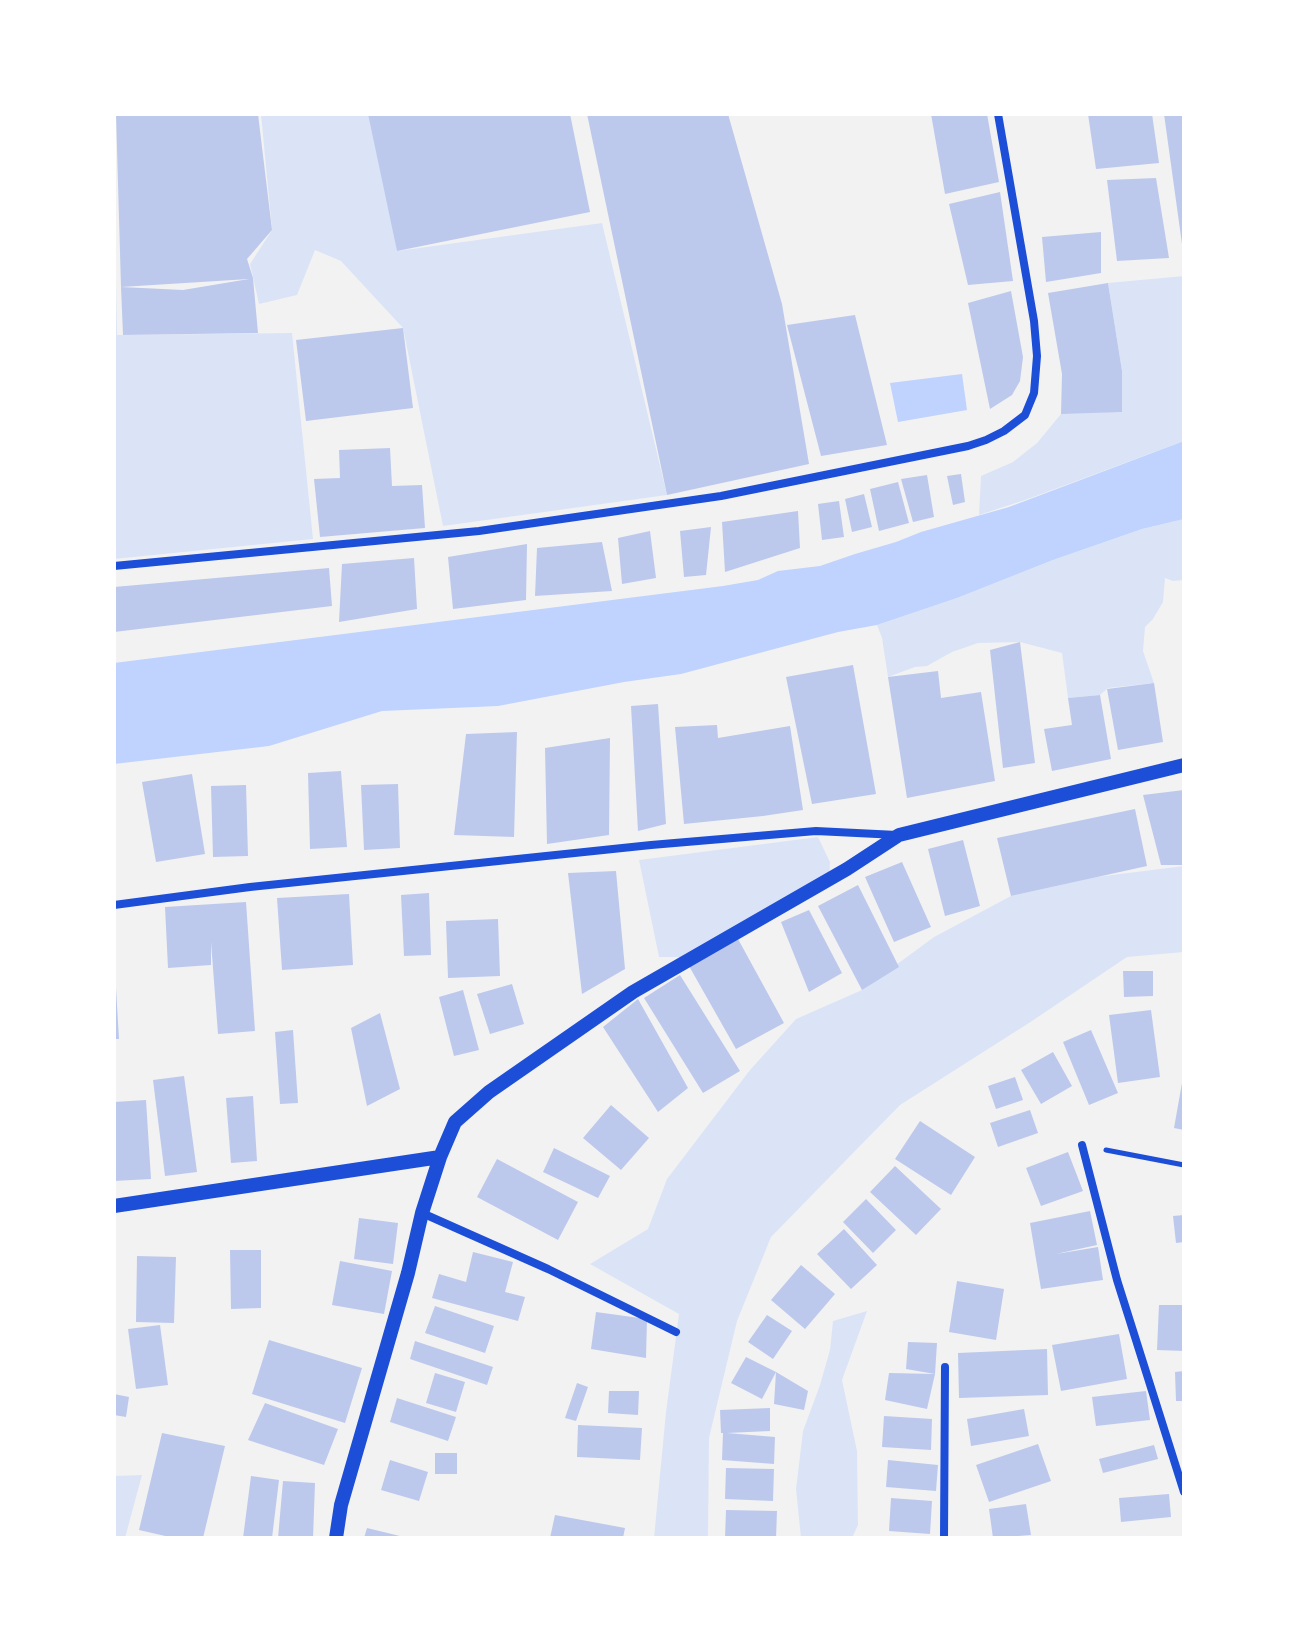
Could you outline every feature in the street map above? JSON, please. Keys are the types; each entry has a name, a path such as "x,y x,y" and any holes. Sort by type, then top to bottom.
{"street":[{"path":"114,566 479,531 721,496 968,446 995,436 1025,415 1034,393 1037,356 1034,321 998,114"},
{"path":"114,905 250,887 651,845 816,831 899,835 1184,765"},
{"path":"336,1538 341,1505 408,1273 422,1213 455,1122 501,1084 633,992 847,869 899,835"},
{"path":"1082,1145 1117,1280 1184,1492"},
{"path":"114,1206 440,1157"},
{"path":"422,1213 548,1269 676,1332"},
{"path":"944,1538 945,1367"}],"path":[{"path":"1082,1145 1184,1165"}],"shaded area":[{"path":"261,114 377,114 397,251 602,223 667,495 443,526 403,328 341,261 315,250 297,295 259,304 250,264 272,230"},
{"path":"114,179 117,335 292,333 313,539 114,559"},
{"path":"1184,276 1184,441 979,515 981,476 1013,462 1037,443 1061,414 1122,371 1108,283"},
{"path":"1184,519 1184,580 1165,578 1163,602 1145,627 1143,651 1154,683 1108,688 1100,695 1068,698 1062,653 1020,642 978,643 952,652 927,666 888,677 877,625 1142,529"},
{"path":"818,837 830,862 829,885 682,957 659,957 639,860"},
{"path":"1184,866 1184,952 1127,957 900,1105 771,1237 737,1321 709,1438 708,1538 654,1538 679,1314 590,1264 648,1229 667,1179 750,1070 796,1019 862,990 934,937 1011,896 1096,877"},
{"path":"867,1311 842,1380 857,1451 858,1525 852,1538 801,1538 796,1489 803,1431 830,1350 833,1321"},
{"path":"142,1475 125,1538 114,1538 114,1476"}],"water":[{"path":"962,374 967,410 898,422 890,383"},
{"path":"1184,441 1184,519 1142,529 877,625 838,632 681,674 498,706 382,711 269,746 114,764 114,663 758,580 778,571 820,566 1009,507"}],"building":[{"path":"116,114 258,114 272,230 247,259 253,278 258,333 123,335 121,287","holes":["249,279 183,290 121,287"]},
{"path":"368,114 570,114 590,212 397,251"},
{"path":"587,114 728,114 782,304 809,464 667,495"},
{"path":"931,114 987,114 999,182 945,194"},
{"path":"1088,114 1152,114 1159,163 1096,169"},
{"path":"1164,114 1184,114 1184,244 1182,244"},
{"path":"1156,178 1169,258 1117,261 1107,180"},
{"path":"1000,192 1013,281 968,285 949,204"},
{"path":"1101,232 1101,273 1046,282 1042,237"},
{"path":"1108,283 1122,371 1122,412 1061,414 1062,374 1048,293"},
{"path":"1011,291 1023,357 1020,381 1012,395 990,409 968,303"},
{"path":"855,315 887,445 821,456 787,325"},
{"path":"403,328 413,408 306,421 296,340"},
{"path":"390,448 392,486 422,485 425,528 320,537 314,479 340,478 339,450"},
{"path":"961,474 965,502 953,505 947,476"},
{"path":"927,475 934,517 913,522 901,479"},
{"path":"898,482 909,523 879,531 870,489"},
{"path":"864,494 872,527 852,532 845,499"},
{"path":"839,501 844,537 822,540 818,504"},
{"path":"798,511 800,548 725,572 722,522"},
{"path":"711,527 706,575 684,577 680,531"},
{"path":"650,531 656,578 622,584 618,538"},
{"path":"602,542 612,591 535,596 537,548"},
{"path":"527,544 526,600 453,609 448,557"},
{"path":"414,558 417,609 339,622 342,564"},
{"path":"329,568 332,606 114,632 114,587"},
{"path":"1020,642 1035,763 1003,768 990,650"},
{"path":"853,665 876,794 812,804 786,677"},
{"path":"938,671 941,698 981,692 995,781 907,798 888,677"},
{"path":"1154,683 1163,742 1118,750 1107,689"},
{"path":"1100,695 1111,759 1052,771 1044,729 1072,725 1068,698"},
{"path":"658,704 666,824 638,831 631,706"},
{"path":"717,725 718,738 790,726 803,810 684,824 675,727"},
{"path":"517,732 514,837 454,835 466,734"},
{"path":"610,738 609,835 547,844 545,748"},
{"path":"341,771 347,847 310,849 308,773"},
{"path":"192,774 205,854 156,862 142,782"},
{"path":"398,784 400,848 364,850 361,785"},
{"path":"246,785 248,856 213,857 211,786"},
{"path":"1184,790 1184,865 1161,865 1143,795"},
{"path":"1135,809 1147,866 1011,896 997,838"},
{"path":"963,840 980,906 945,916 928,849"},
{"path":"902,862 931,927 894,942 865,877"},
{"path":"616,871 625,969 582,994 568,873"},
{"path":"858,885 899,967 862,990 818,906"},
{"path":"429,893 431,955 404,956 401,895"},
{"path":"349,894 353,965 282,970 277,898"},
{"path":"246,902 255,1031 218,1034 211,942 211,965 168,968 165,907"},
{"path":"809,910 842,973 809,992 781,922"},
{"path":"498,919 500,976 448,978 446,921"},
{"path":"738,939 784,1023 736,1049 689,966"},
{"path":"1123,971 1153,971 1153,996 1124,997"},
{"path":"680,975 740,1071 703,1093 644,998"},
{"path":"512,984 524,1024 490,1034 477,994"},
{"path":"116,988 119,1039 114,1039"},
{"path":"463,990 479,1050 454,1056 439,997"},
{"path":"638,999 688,1088 658,1112 603,1027"},
{"path":"1151,1010 1160,1077 1118,1083 1109,1015"},
{"path":"380,1013 400,1089 367,1106 351,1028"},
{"path":"293,1030 298,1103 280,1104 275,1032"},
{"path":"1091,1030 1118,1093 1089,1105 1063,1042"},
{"path":"1053,1052 1072,1086 1041,1104 1021,1070"},
{"path":"184,1076 197,1172 165,1176 153,1080"},
{"path":"1015,1077 1023,1100 996,1109 988,1086"},
{"path":"1184,1083 1184,1130 1174,1128"},
{"path":"253,1096 257,1161 231,1163 226,1098"},
{"path":"146,1100 151,1179 114,1181 114,1102"},
{"path":"611,1105 649,1138 621,1170 583,1138"},
{"path":"1030,1110 1038,1133 998,1147 990,1123"},
{"path":"920,1121 975,1157 951,1195 895,1159"},
{"path":"554,1148 610,1176 598,1198 543,1172"},
{"path":"1068,1152 1083,1191 1041,1206 1026,1168"},
{"path":"497,1159 578,1202 558,1240 477,1197"},
{"path":"895,1166 941,1209 916,1235 870,1192"},
{"path":"866,1199 896,1230 873,1253 843,1222"},
{"path":"1090,1211 1097,1245 1056,1254 1098,1247 1103,1280 1041,1289 1030,1223"},
{"path":"1184,1215 1184,1242 1176,1243 1173,1216"},
{"path":"359,1218 398,1223 393,1264 354,1259"},
{"path":"844,1229 877,1265 851,1289 817,1254"},
{"path":"230,1250 261,1250 261,1308 231,1309"},
{"path":"473,1252 513,1262 505,1292 525,1297 518,1321 432,1298 439,1274 466,1282"},
{"path":"137,1256 176,1257 174,1323 136,1322"},
{"path":"340,1261 392,1271 384,1314 332,1305"},
{"path":"801,1265 835,1294 805,1329 771,1300"},
{"path":"957,1281 1004,1289 996,1340 949,1332"},
{"path":"1159,1305 1184,1305 1184,1351 1157,1350"},
{"path":"435,1306 494,1326 485,1353 425,1333"},
{"path":"596,1312 647,1319 646,1358 591,1349"},
{"path":"767,1315 792,1331 773,1359 748,1342"},
{"path":"160,1325 168,1385 136,1389 128,1329"},
{"path":"1119,1334 1127,1379 1061,1391 1052,1345"},
{"path":"269,1340 362,1368 345,1423 252,1394"},
{"path":"415,1341 493,1367 487,1385 410,1359"},
{"path":"908,1342 937,1343 935,1374 906,1369"},
{"path":"1047,1349 1048,1395 959,1398 958,1353"},
{"path":"746,1357 776,1372 762,1399 731,1383"},
{"path":"1184,1371 1184,1401 1176,1401 1175,1372"},
{"path":"776,1372 808,1391 804,1410 774,1404"},
{"path":"435,1373 465,1382 456,1412 426,1403"},
{"path":"889,1373 935,1374 927,1409 885,1400"},
{"path":"577,1383 588,1387 576,1421 565,1418"},
{"path":"609,1391 639,1391 638,1415 608,1413"},
{"path":"1146,1391 1150,1420 1096,1426 1092,1397"},
{"path":"114,1394 129,1397 126,1417 114,1415"},
{"path":"397,1398 456,1417 448,1441 390,1422"},
{"path":"265,1403 338,1429 324,1465 248,1440"},
{"path":"770,1408 770,1431 727,1433 775,1437 774,1464 722,1460 720,1410"},
{"path":"1024,1409 1029,1436 971,1446 967,1419"},
{"path":"884,1416 932,1419 931,1450 882,1447"},
{"path":"578,1425 642,1428 640,1460 577,1457"},
{"path":"162,1433 225,1446 203,1538 174,1538 139,1530"},
{"path":"1038,1444 1051,1481 989,1502 976,1465"},
{"path":"1154,1445 1158,1459 1103,1473 1099,1459"},
{"path":"435,1453 457,1453 457,1474 435,1474"},
{"path":"390,1460 428,1472 419,1501 381,1490"},
{"path":"888,1460 938,1465 936,1491 886,1487"},
{"path":"726,1468 774,1469 773,1501 725,1499"},
{"path":"251,1476 279,1480 272,1538 243,1538"},
{"path":"283,1481 315,1483 313,1538 278,1538"},
{"path":"1169,1494 1171,1517 1121,1522 1119,1498"},
{"path":"891,1498 932,1501 930,1534 889,1531"},
{"path":"1026,1504 1031,1535 993,1538 989,1509"},
{"path":"726,1510 777,1511 776,1538 725,1538"},
{"path":"555,1515 625,1528 623,1538 550,1538"},
{"path":"367,1528 404,1537 404,1538 364,1538"}]}
